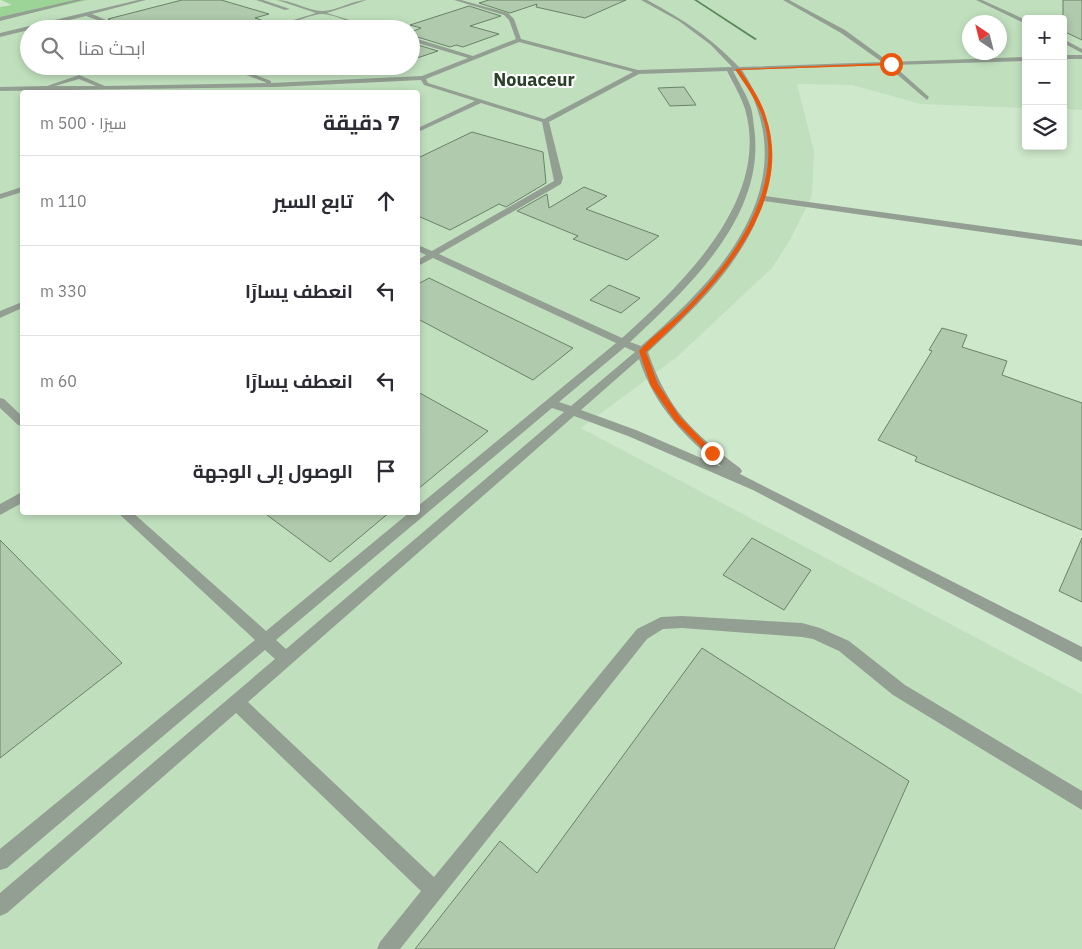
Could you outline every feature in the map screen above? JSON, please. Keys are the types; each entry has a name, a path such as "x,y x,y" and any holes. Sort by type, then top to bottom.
{"street":[{"path":"0,17 71,0"},
{"path":"0,17 81,0"},
{"path":"61,20 144,0"},
{"path":"258,0 324,20"},
{"path":"279,0 346,20"},
{"path":"297,20 365,0"},
{"path":"456,0 506,14 511,19 519,40"},
{"path":"635,0 655,8"},
{"path":"0,906 642,351 684,314 716,279 739,246 756,216 762,198 770,162 769,139 764,117 756,98 733,70 695,35 643,0"},
{"path":"784,0 831,24 891,64 927,98"},
{"path":"978,0 1022,20"},
{"path":"28,10 36,4"},
{"path":"87,14 103,20"},
{"path":"0,34 20,29"},
{"path":"317,90 425,81 464,62 519,40 638,72 1022,59"},
{"path":"420,42 474,58"},
{"path":"1067,43 1082,51"},
{"path":"420,49 464,62"},
{"path":"1067,57 1082,57"},
{"path":"420,511 664,307 696,273 719,242 736,212 747,185 752,161 753,138 750,117 733,70"},
{"path":"135,90 425,81 545,121 638,72"},
{"path":"250,75 288,90"},
{"path":"42,90 76,77 105,90"},
{"path":"0,89 20,90"},
{"path":"0,95 20,95"},
{"path":"420,129 481,101"},
{"path":"420,262 558,182 559,178 545,121"},
{"path":"0,197 20,190"},
{"path":"762,198 1082,243"},
{"path":"420,249 642,351 654,385 677,419 712,453 757,486"},
{"path":"0,315 20,306"},
{"path":"0,402 20,420"},
{"path":"550,403 684,454 757,486 1082,655"},
{"path":"0,510 20,498"},
{"path":"126,515 286,659"},
{"path":"0,861 416,515"},
{"path":"388,949 642,634 661,623 682,622 802,630 815,633 844,646 899,690 1082,801"},
{"path":"236,702 435,891"}],"shaded area":[{"path":"88,0 1082,0 1082,110 1067,109 1067,15 1022,15 1022,108 921,104 852,85 797,84 814,151 812,196 790,240 772,268 677,357 581,428 1082,694 1082,949 0,949 0,20"}],"green space":[{"path":"1,0 88,0 0,20 0,7 12,5"}],"building":[{"path":"182,0 221,0 269,14 255,18 261,20 108,19"},
{"path":"489,0 626,0 585,18 536,7 537,4 510,13 479,3"},
{"path":"1063,0 1082,0 1082,40 1067,33 1067,15 1063,15"},
{"path":"469,6 501,16 470,26 499,34 463,47 456,45 450,47 420,38 420,22"},
{"path":"420,46 438,51 420,57"},
{"path":"684,87 696,105 670,106 658,88"},
{"path":"472,132 543,152 546,183 506,207 499,204 450,230 420,217 420,157"},
{"path":"584,187 607,196 586,209 659,236 627,260 573,239 578,236 517,211 547,194 549,208"},
{"path":"429,278 573,348 533,380 420,320 420,283"},
{"path":"609,285 640,298 621,313 590,300"},
{"path":"942,328 967,335 962,347 1007,361 1002,375 1082,403 1082,530 915,461 917,457 878,440 932,351 929,350"},
{"path":"420,393 488,431 420,487"},
{"path":"267,515 386,515 330,562"},
{"path":"752,538 811,570 784,610 723,575"},
{"path":"1082,538 1082,602 1059,591"},
{"path":"0,540 122,663 0,758"},
{"path":"702,648 909,781 834,949 415,949 500,841 537,873"}],"waterway":[{"path":"695,0 756,39"}],"district":[{"name":"Nouaceur","path":"534,80"}],"route":[{"path":"712,453 677,419 654,385 642,351 684,314 716,279 739,246 756,216 765,188 770,162 769,139 764,117 756,98 737,69 891,64"}]}
